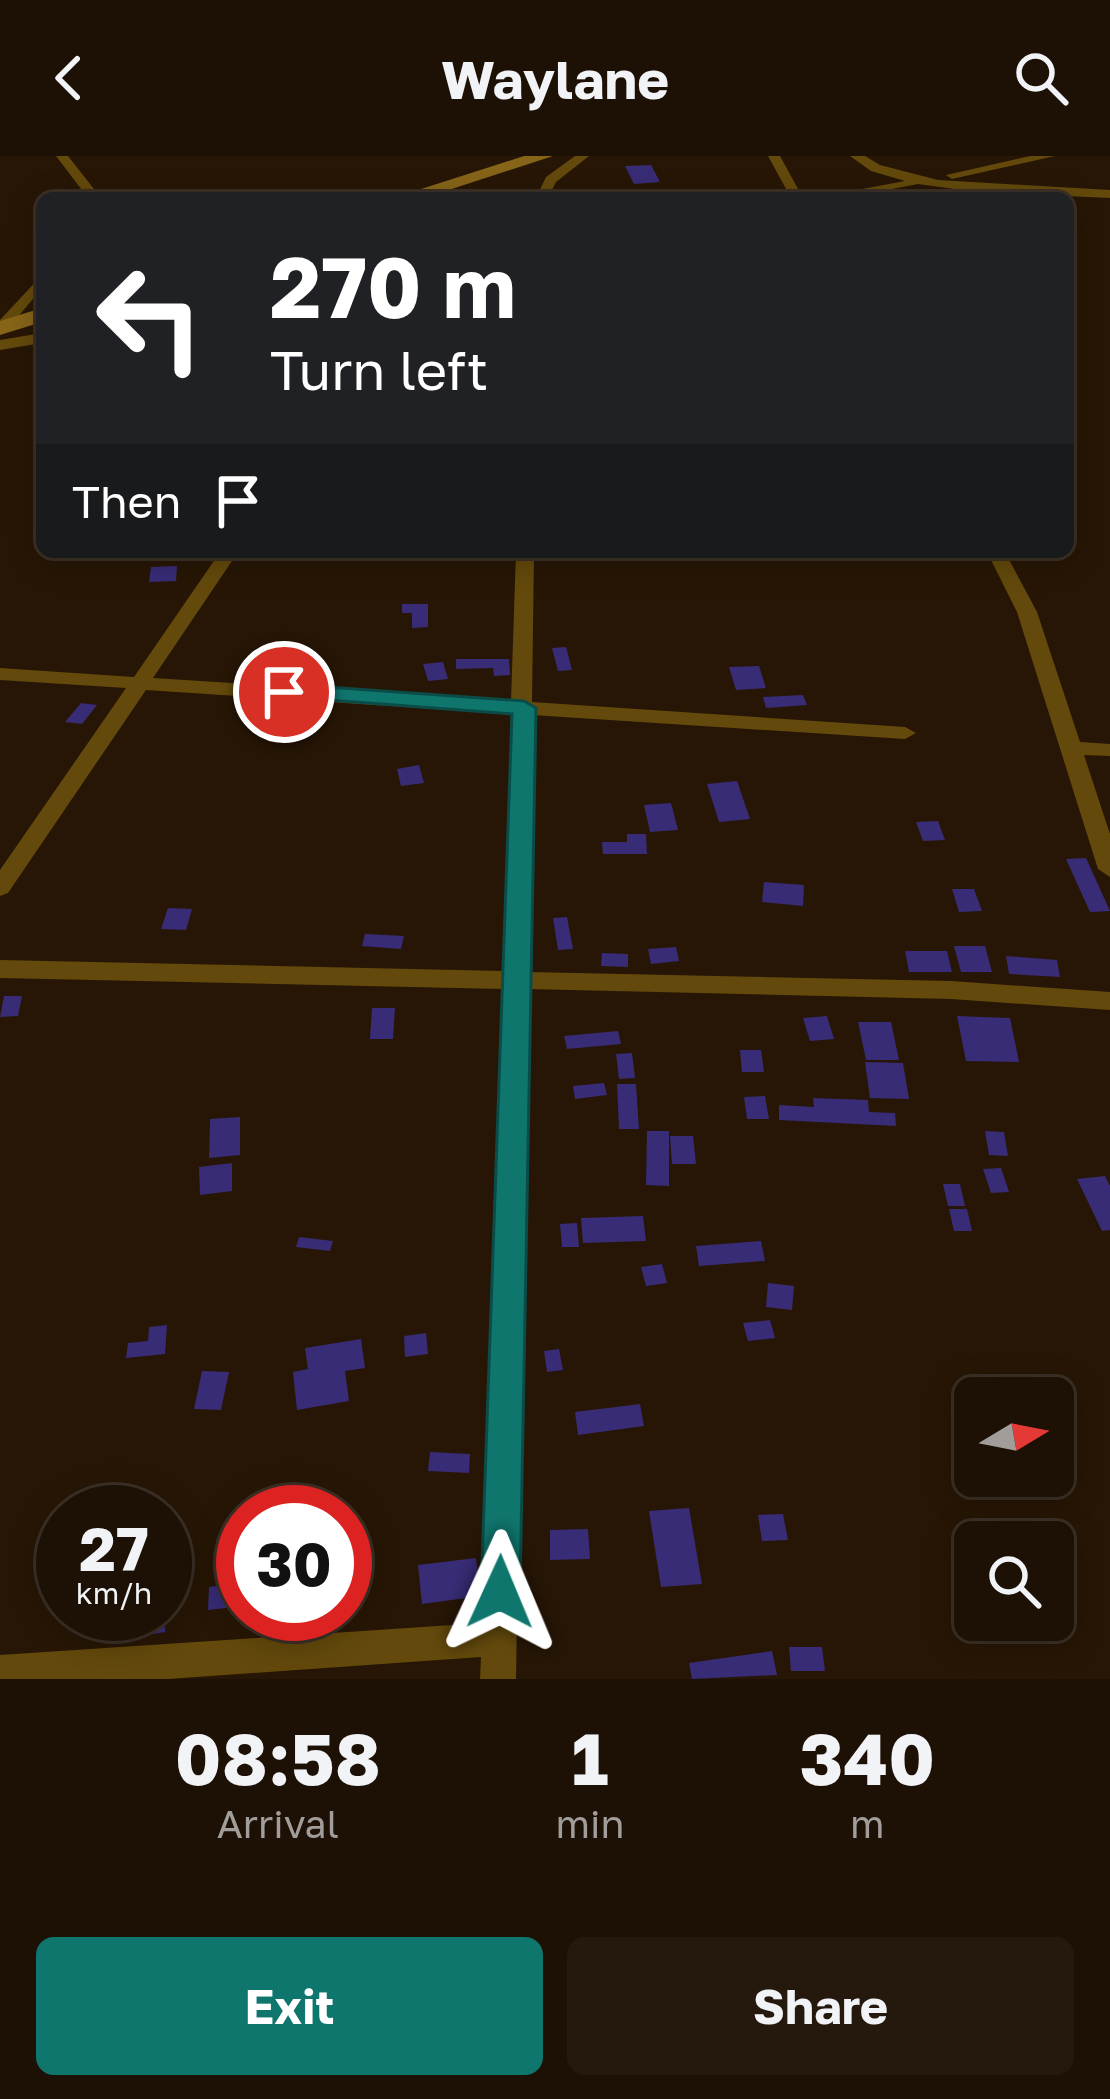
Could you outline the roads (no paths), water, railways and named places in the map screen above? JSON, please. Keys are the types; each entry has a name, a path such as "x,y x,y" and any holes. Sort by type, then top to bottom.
{"street":[{"path":"62,156 90,192"},
{"path":"423,192 544,156"},
{"path":"545,192 550,180 583,156"},
{"path":"774,156 794,192"},
{"path":"856,156 877,171 927,180 1110,194"},
{"path":"856,192 1049,156"},
{"path":"1,334 36,287"},
{"path":"1,334 36,318"},
{"path":"1,334 36,337"},
{"path":"0,888 145,682 225,558"},
{"path":"498,1679 525,558"},
{"path":"999,558 1028,612 1110,869"},
{"path":"0,674 904,733"},
{"path":"1071,748 1110,750"},
{"path":"0,969 952,990 1110,1000"},
{"path":"0,1673 499,1639"}]}
